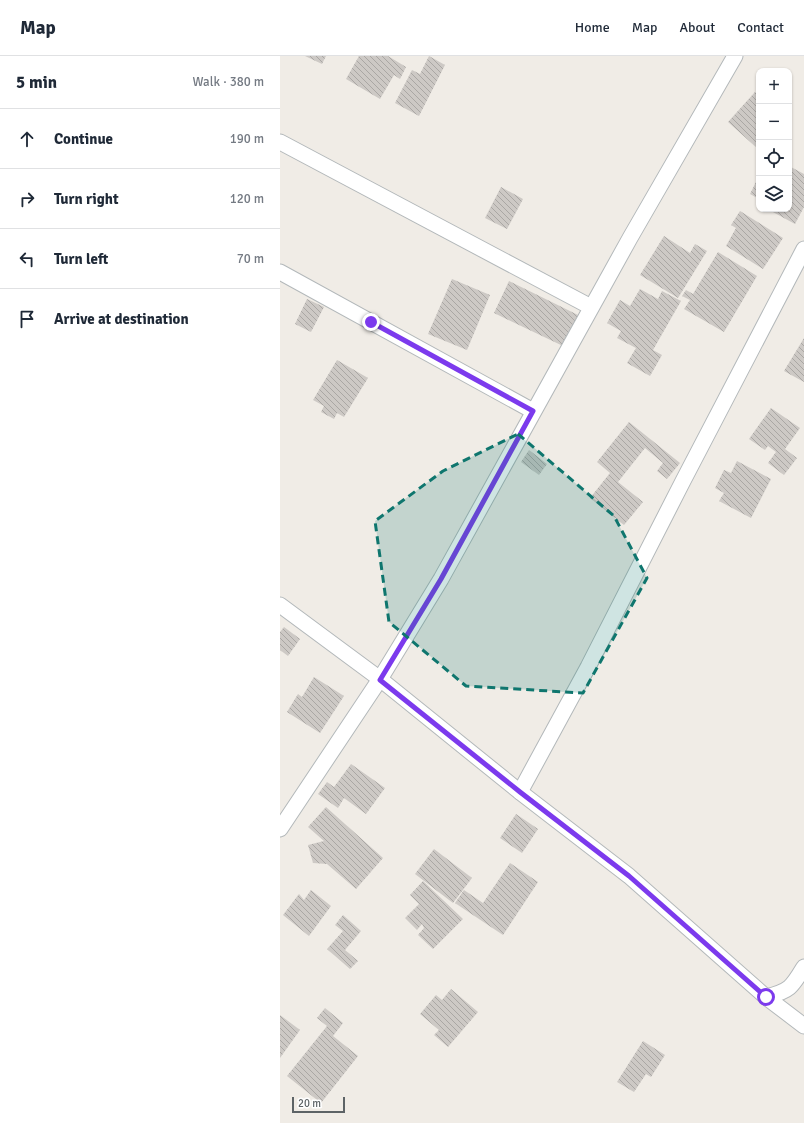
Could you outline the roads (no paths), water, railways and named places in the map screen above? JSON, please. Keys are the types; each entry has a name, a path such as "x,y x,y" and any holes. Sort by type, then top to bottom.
{"street":[{"path":"280,829 380,680 441,579 591,307 734,56"},
{"path":"280,142 591,307"},
{"path":"520,792 588,667 682,481 804,249"},
{"path":"280,272 533,411"},
{"path":"280,605 380,680 520,792 629,876 766,997 804,1026"},
{"path":"766,997 782,993 788,989 795,982 804,967"}]}
